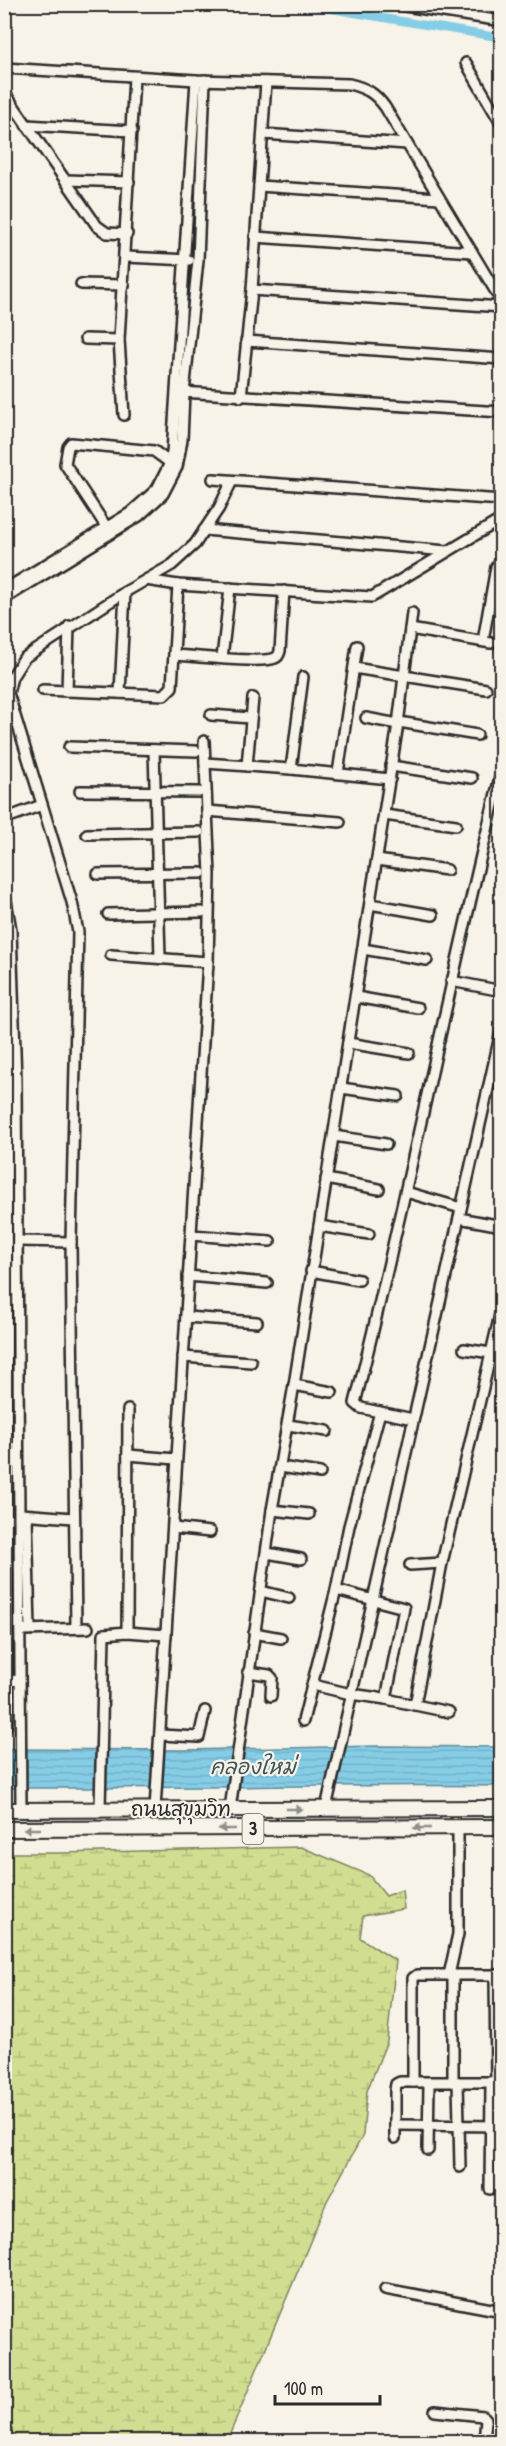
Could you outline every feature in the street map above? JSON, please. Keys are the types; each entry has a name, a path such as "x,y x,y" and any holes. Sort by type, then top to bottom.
{"highway":[{"name":"ถนนสุขุมวิท","path":"4,1809 21,1803 100,1809 501,1808"},
{"name":"ถนนสุขุมวิท","path":"4,1829 501,1827"}],"street":[{"path":"393,4 501,21"},
{"path":"466,63 501,125"},
{"path":"4,68 134,77 349,84 365,88 378,96 501,304"},
{"path":"124,416 120,340 134,77"},
{"path":"4,590 70,556 139,516 163,494 177,467 182,440 184,393 185,260 200,80"},
{"path":"4,599 130,513 157,489 169,462 184,393 198,260 200,80"},
{"path":"241,397 252,290 266,82"},
{"path":"4,92 101,230 127,234"},
{"path":"26,125 132,131"},
{"path":"263,134 407,144"},
{"path":"66,180 129,182"},
{"path":"259,186 439,198"},
{"path":"255,237 471,252"},
{"path":"126,257 198,260"},
{"path":"81,284 124,285"},
{"path":"252,290 501,304"},
{"path":"85,339 120,340"},
{"path":"246,341 501,359"},
{"path":"184,393 501,412"},
{"path":"107,528 65,464 71,443 154,451 169,462"},
{"path":"213,479 501,500"},
{"path":"76,1628 71,1242 78,932 72,902 8,693 12,677 24,658 69,626 172,565 195,544 219,508 232,481"},
{"path":"146,580 178,585 372,597 501,519"},
{"path":"204,530 447,551"},
{"path":"410,629 487,642 496,567 501,561"},
{"path":"43,690 153,696 168,693 172,687 175,655 178,585"},
{"path":"222,658 230,588"},
{"path":"175,655 259,660 278,657 284,591"},
{"path":"120,693 124,592"},
{"path":"230,1809 272,1510 288,1425 399,723 412,613"},
{"path":"67,691 69,626"},
{"path":"338,773 357,646"},
{"path":"354,668 486,689"},
{"path":"291,769 303,677"},
{"path":"247,766 253,698"},
{"path":"211,715 250,718"},
{"path":"366,718 477,735"},
{"path":"155,1809 208,962 210,874 204,741"},
{"path":"69,747 196,751"},
{"path":"154,750 160,957"},
{"path":"205,763 390,779"},
{"path":"391,766 472,778"},
{"path":"413,1419 361,1408 355,1403 406,1191 451,981 501,775"},
{"path":"80,791 199,792"},
{"path":"8,818 42,805"},
{"path":"207,811 340,822"},
{"path":"384,815 456,825"},
{"path":"87,834 199,832"},
{"path":"377,860 447,870"},
{"path":"98,874 201,873"},
{"path":"4,889 11,1055 12,1189 6,1726"},
{"path":"370,904 433,915"},
{"path":"108,914 202,912"},
{"path":"363,950 427,960"},
{"path":"111,955 208,962"},
{"path":"451,981 501,992"},
{"path":"356,997 418,1008"},
{"path":"326,1808 501,1027"},
{"path":"7,1037 11,1055"},
{"path":"348,1042 409,1053"},
{"path":"341,1088 398,1096"},
{"path":"333,1136 386,1144"},
{"path":"327,1179 379,1189"},
{"path":"12,1189 20,1241 11,1324 23,1514 25,1630 20,1680 21,1803"},
{"path":"406,1191 460,1213 501,1226"},
{"path":"319,1226 369,1234"},
{"path":"191,1235 270,1241"},
{"path":"20,1241 71,1242"},
{"path":"311,1271 359,1280"},
{"path":"188,1276 267,1283"},
{"path":"415,1705 442,1563 501,1306"},
{"path":"186,1317 257,1322"},
{"path":"464,1349 491,1353"},
{"path":"183,1357 251,1362"},
{"path":"294,1385 332,1392"},
{"path":"127,1632 128,1410"},
{"path":"303,1721 336,1590 349,1526 380,1412"},
{"path":"288,1425 327,1431"},
{"path":"8,1453 19,1453"},
{"path":"128,1455 176,1459"},
{"path":"280,1467 320,1473"},
{"path":"272,1510 309,1514"},
{"path":"23,1514 73,1518"},
{"path":"23,1514 19,1531 25,1630"},
{"path":"173,1528 210,1532"},
{"path":"8,1530 19,1531"},
{"path":"267,1554 301,1559"},
{"path":"410,1566 442,1563"},
{"path":"336,1590 404,1608 386,1699"},
{"path":"261,1591 289,1598"},
{"path":"25,1630 88,1628"},
{"path":"100,1809 104,1634 127,1632 166,1635"},
{"path":"254,1633 281,1638"},
{"path":"248,1672 269,1675 272,1678 271,1695"},
{"path":"7,1681 20,1680"},
{"path":"313,1685 351,1695 386,1699 449,1712"},
{"path":"160,1734 199,1737 205,1711"},
{"path":"458,1828 460,1880 458,1934 451,1975 460,2167"},
{"path":"413,2082 413,1978 417,1975 498,1975 496,2127 490,2189"},
{"path":"395,2138 396,2084 400,2082 496,2082"},
{"path":"428,2150 429,2083"},
{"path":"395,2124 496,2127"},
{"path":"501,2306 387,2286 501,2311"},
{"path":"435,2411 483,2416 486,2419 484,2442"}],"green space":[{"path":"301,1847 369,1875 386,1896 402,1890 404,1909 363,1916 360,1938 396,1961 387,2041 367,2091 363,2135 327,2201 227,2441 5,2441 5,1853"}],"water":[{"name":"คลองใหม่","path":"377,1746 501,1747 501,1786 5,1788 5,1749 184,1750"}],"waterway":[{"path":"301,4 502,38"}]}
